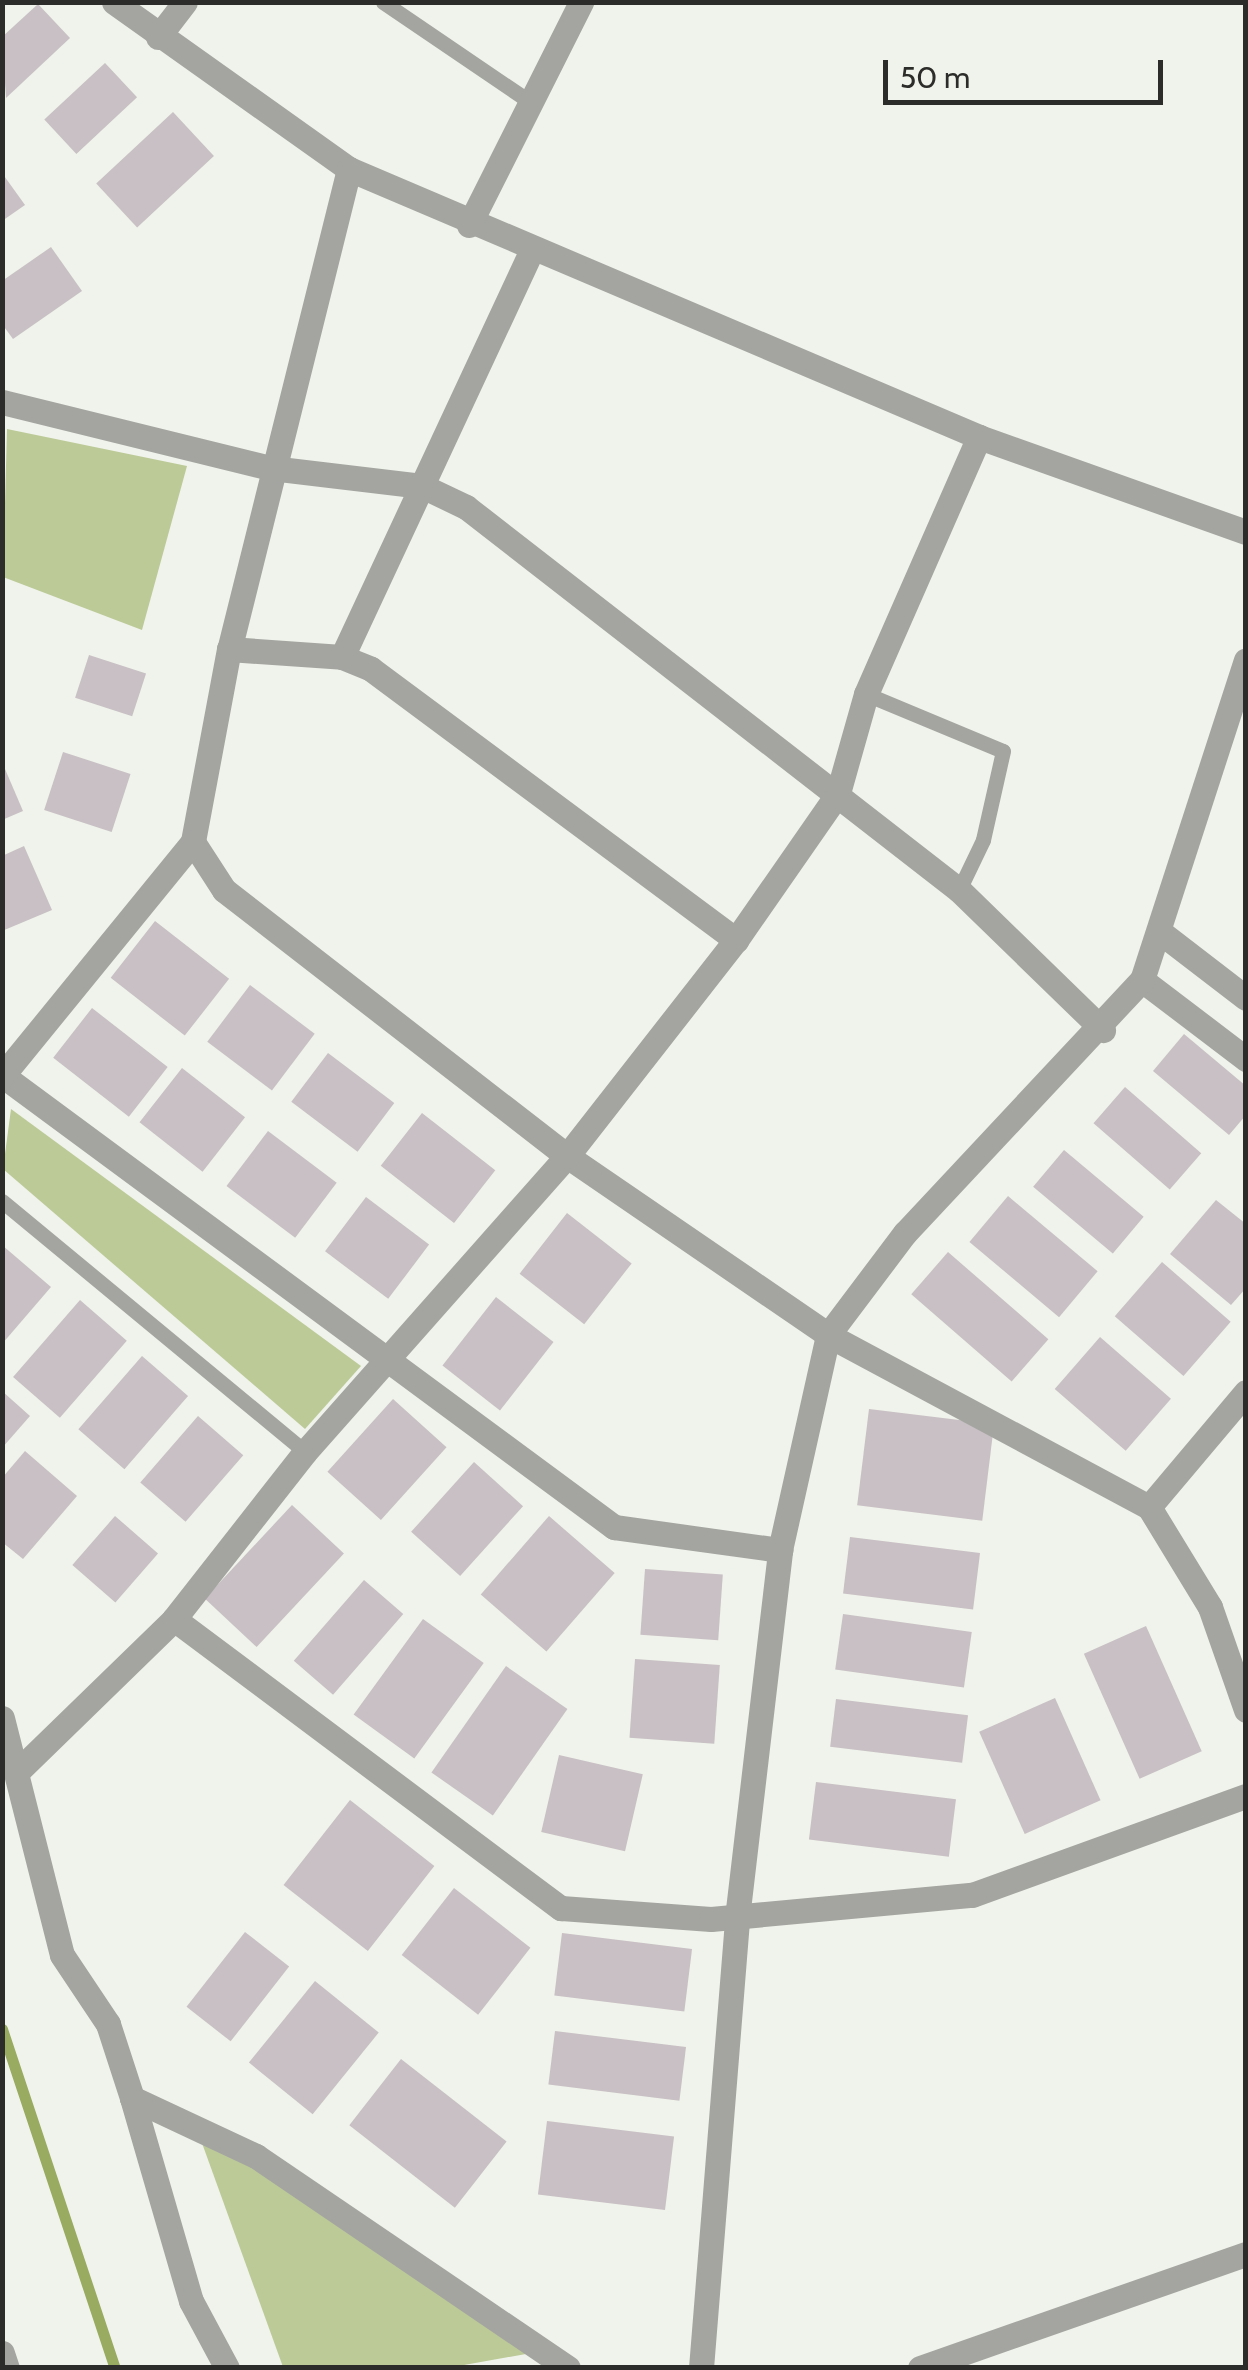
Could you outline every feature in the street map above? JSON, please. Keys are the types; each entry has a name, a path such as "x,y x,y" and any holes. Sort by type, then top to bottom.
{"street":[{"path":"114,2 158,37 348,168 469,225 979,438 1246,532"},
{"path":"158,37 185,2"},
{"path":"469,225 526,100 581,2"},
{"path":"348,168 229,650 193,842 3,1076 614,1526 780,1550"},
{"path":"342,657 532,250"},
{"path":"3,406 272,468 422,486 466,507 960,890 1103,1030"},
{"path":"20,1769 174,1619 305,1452 566,1156 736,940 838,793 866,694 979,438"},
{"path":"229,650 342,657 370,668 736,940"},
{"path":"701,2368 737,1918 780,1550 828,1334 905,1233 1103,1030 1142,980 1246,660"},
{"path":"193,842 224,890 566,1156 828,1334 1148,1506 1210,1607 1246,1710"},
{"path":"1160,932 1246,998"},
{"path":"1142,980 1246,1059"},
{"path":"1148,1506 1246,1392"},
{"path":"174,1619 560,1908 737,1918 972,1895 1246,1796"},
{"path":"2,1718 20,1769 62,1954 108,2024 191,2301 227,2368"},
{"path":"132,2098 256,2156 568,2368"},
{"path":"920,2368 1246,2254"},
{"path":"2,2353 8,2368"}],"lane":[{"path":"383,2 526,100"},
{"path":"866,694 1003,751 983,840 960,890"},
{"path":"2,1201 305,1452"}],"green space":[{"path":"7,429 187,466 142,630 3,577"},
{"path":"11,1109 361,1366 305,1429 3,1169"},
{"path":"194,2121 537,2352 453,2367 283,2367"}],"building":[{"path":"38,4 70,38 6,98 2,37"},
{"path":"105,63 137,97 76,154 44,120"},
{"path":"173,112 214,156 137,227 96,184"},
{"path":"2,173 25,205 2,221"},
{"path":"51,247 82,291 13,339 2,324 2,281"},
{"path":"89,655 146,674 132,716 75,698"},
{"path":"63,752 131,774 112,832 44,810"},
{"path":"2,762 23,811 2,820"},
{"path":"24,846 52,910 2,931 2,856"},
{"path":"155,921 229,979 185,1036 111,978"},
{"path":"250,985 315,1034 272,1090 207,1042"},
{"path":"92,1008 168,1067 129,1117 53,1058"},
{"path":"1184,1034 1246,1086 1246,1115 1229,1135 1153,1071"},
{"path":"328,1053 394,1103 358,1152 291,1102"},
{"path":"182,1068 245,1117 203,1172 140,1122"},
{"path":"1125,1087 1201,1153 1170,1189 1094,1123"},
{"path":"422,1113 495,1170 454,1223 381,1166"},
{"path":"268,1131 337,1183 295,1238 226,1186"},
{"path":"1064,1150 1144,1217 1113,1254 1033,1187"},
{"path":"1008,1196 1098,1271 1059,1317 969,1242"},
{"path":"366,1197 429,1245 388,1299 325,1251"},
{"path":"1216,1200 1246,1224 1246,1288 1231,1305 1170,1254"},
{"path":"567,1213 632,1263 584,1324 520,1274"},
{"path":"2,1245 51,1287 2,1344"},
{"path":"948,1252 1048,1339 1012,1382 911,1294"},
{"path":"1162,1262 1231,1322 1183,1376 1115,1316"},
{"path":"496,1297 554,1342 500,1411 442,1366"},
{"path":"80,1300 127,1341 60,1418 13,1377"},
{"path":"1100,1337 1171,1399 1126,1451 1055,1389"},
{"path":"142,1356 188,1396 124,1469 78,1429"},
{"path":"2,1391 30,1416 2,1448"},
{"path":"393,1399 447,1447 381,1520 327,1472"},
{"path":"869,1409 994,1424 982,1521 857,1505"},
{"path":"198,1416 243,1455 186,1522 140,1482"},
{"path":"25,1451 77,1496 23,1559 2,1542 2,1478"},
{"path":"474,1462 523,1506 460,1576 411,1532"},
{"path":"292,1505 344,1553 257,1647 205,1599"},
{"path":"115,1516 158,1553 115,1602 72,1565"},
{"path":"549,1516 615,1573 546,1652 481,1594"},
{"path":"850,1537 980,1553 973,1610 843,1594"},
{"path":"645,1569 723,1574 718,1640 640,1635"},
{"path":"364,1580 403,1614 333,1695 294,1661"},
{"path":"843,1614 972,1632 964,1688 835,1669"},
{"path":"423,1619 484,1663 414,1759 354,1714"},
{"path":"1146,1626 1202,1751 1140,1779 1084,1654"},
{"path":"635,1659 720,1665 714,1744 629,1738"},
{"path":"506,1666 567,1709 493,1816 431,1772"},
{"path":"1055,1698 1101,1800 1025,1834 979,1732"},
{"path":"836,1699 968,1715 962,1763 830,1747"},
{"path":"559,1755 643,1774 625,1851 541,1832"},
{"path":"816,1782 956,1799 949,1857 809,1840"},
{"path":"350,1800 434,1866 368,1951 284,1885"},
{"path":"454,1888 530,1948 478,2015 402,1955"},
{"path":"245,1932 289,1966 231,2041 187,2007"},
{"path":"562,1933 692,1949 684,2011 554,1996"},
{"path":"315,1981 379,2033 313,2114 249,2063"},
{"path":"555,2031 686,2047 679,2101 548,2085"},
{"path":"401,2059 507,2141 455,2208 349,2125"},
{"path":"547,2121 674,2137 665,2210 538,2194"}],"waterway":[{"path":"2,2029 115,2368"}]}
